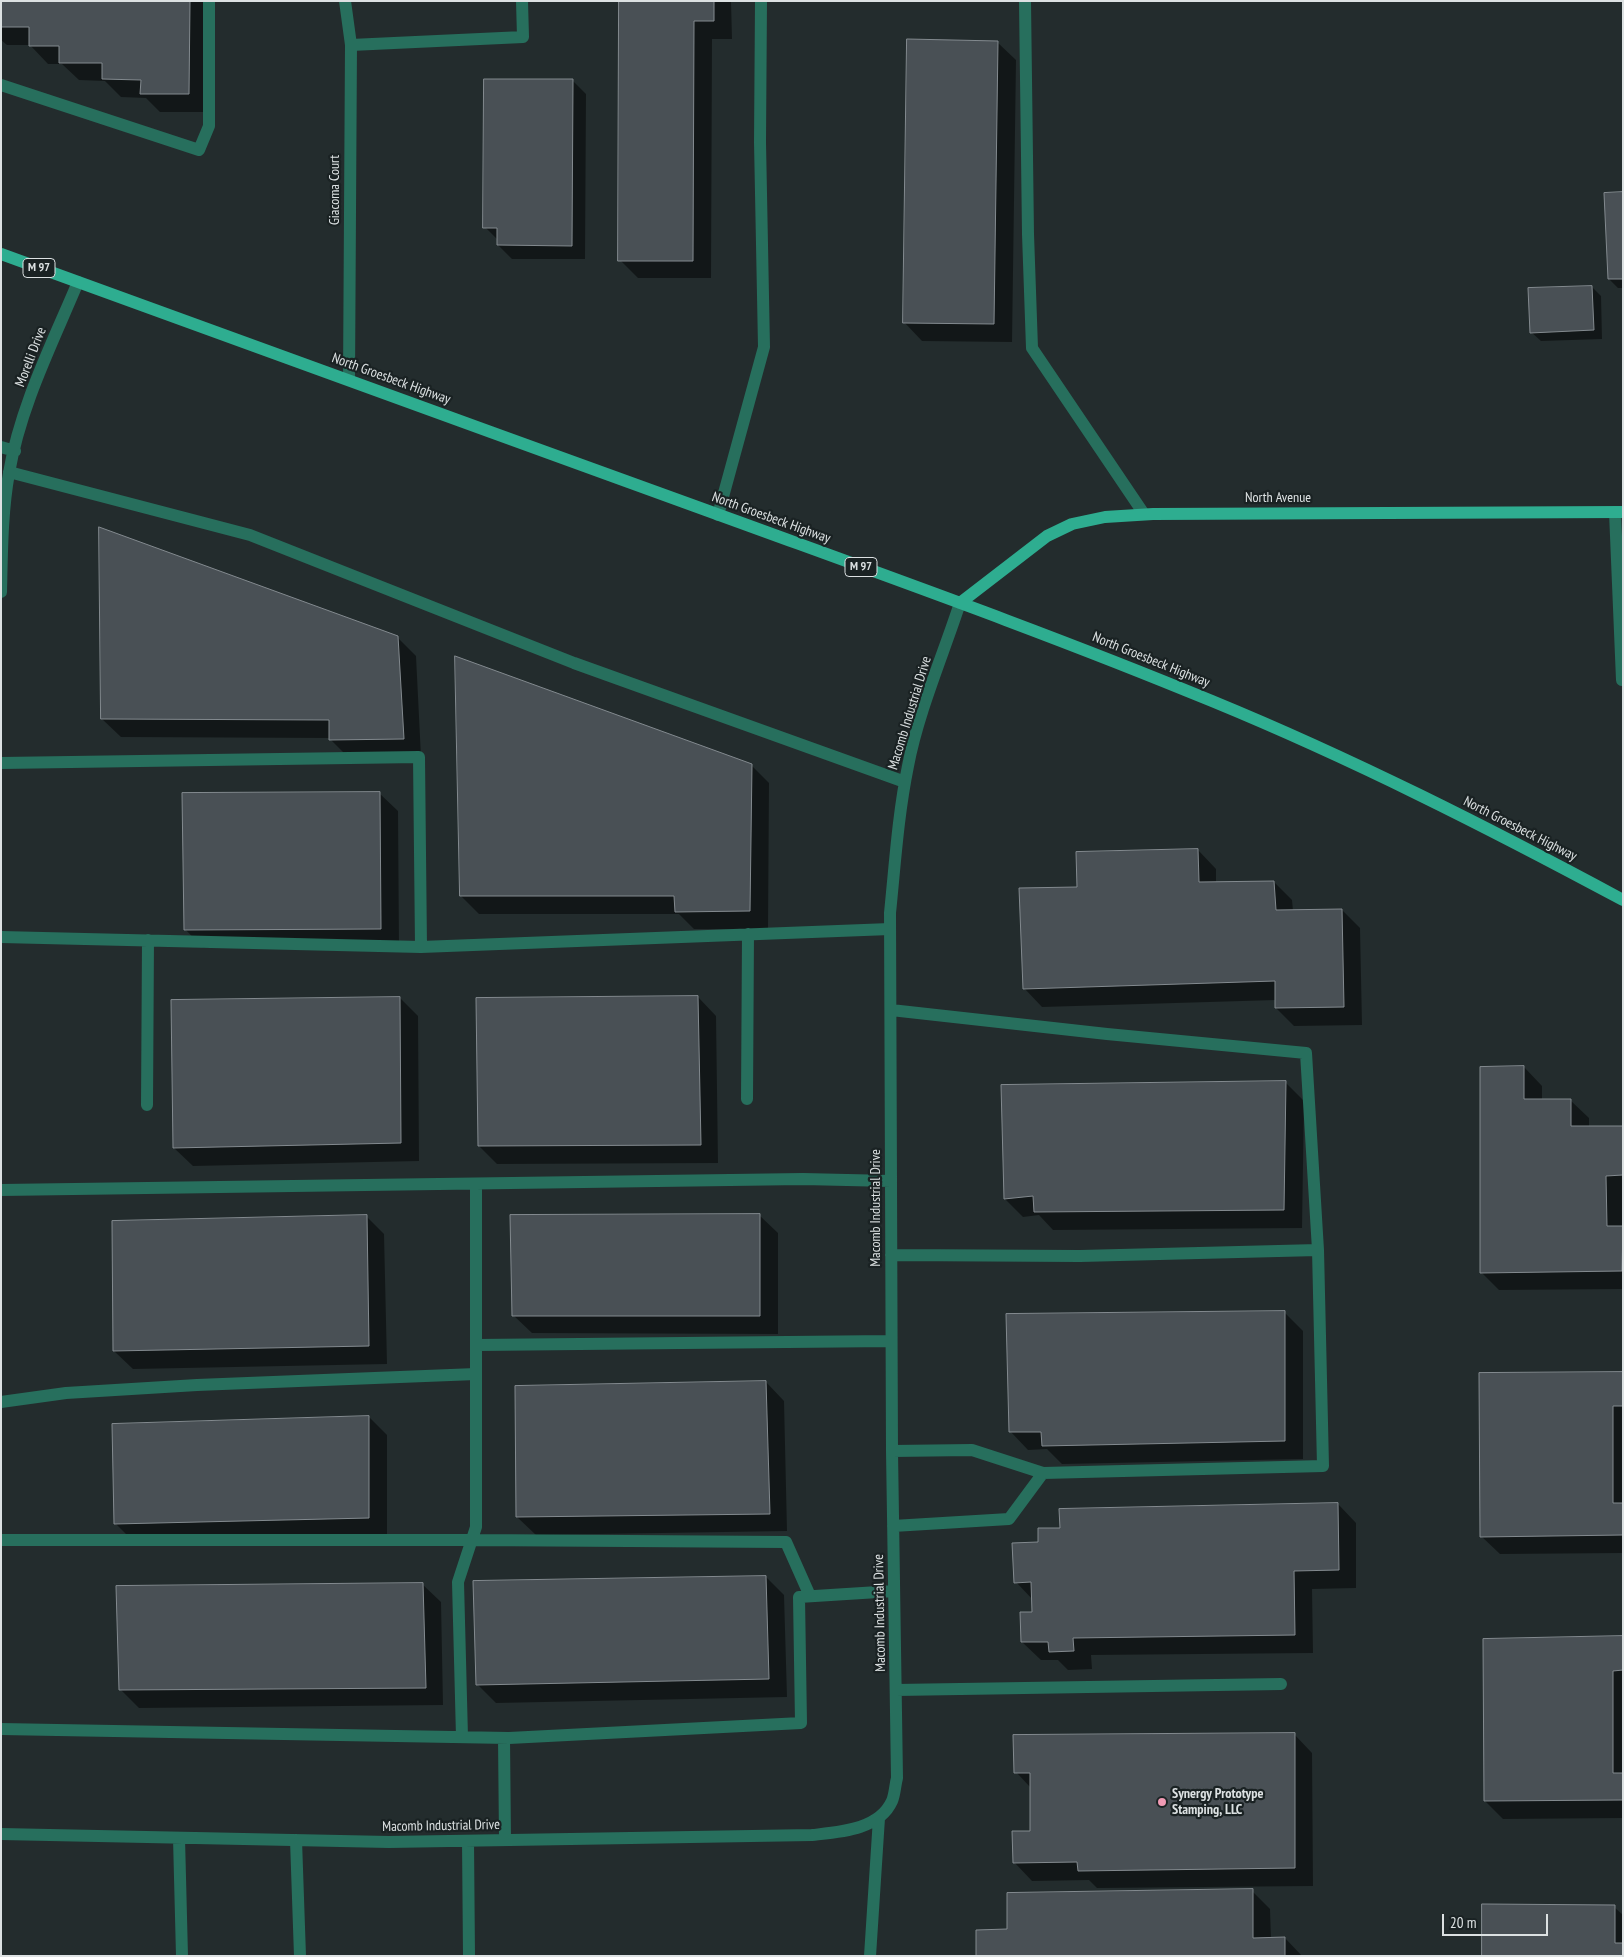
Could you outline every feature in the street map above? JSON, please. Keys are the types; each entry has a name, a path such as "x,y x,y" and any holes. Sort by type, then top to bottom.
{"main road":[{"name":"North Groesbeck Highway","path":"1,254 1086,650 1215,702 1367,769 1504,836 1623,900"},
{"name":"North Avenue","path":"960,603 1047,536 1072,524 1105,517 1144,514 1619,512"}],"street":[{"path":"1,85 199,150 209,126 208,1"},
{"name":"Giacoma Court","path":"346,1 351,45 349,380"},
{"path":"351,45 523,36 522,1"},
{"path":"718,515 764,346 760,142 761,1"},
{"path":"1025,1 1028,234 1032,348 1144,514"},
{"name":"Morelli Drive","path":"1,592 3,524 9,472 21,425 78,282"},
{"path":"1,447 15,451"},
{"path":"9,472 250,536 574,664 905,782"},
{"path":"1619,512 1622,680"},
{"name":"Macomb Industrial Drive","path":"1,1834 389,1842 812,1835 848,1830 879,1818 891,1802 897,1778 892,1451 890,913 898,832 908,765 924,710 960,603"},
{"path":"1,763 419,757 422,947"},
{"path":"1,937 422,947 890,929"},
{"path":"747,1099 748,934"},
{"path":"147,1105 148,940"},
{"path":"891,1010 1107,1034 1306,1053 1318,1250 1323,1466 1043,1473 972,1450 892,1451"},
{"path":"1,1190 803,1179 891,1181"},
{"path":"462,1737 458,1582 476,1527 476,1184"},
{"path":"891,1255 1080,1256 1318,1250"},
{"path":"476,1345 892,1341"},
{"path":"1,1402 66,1392 476,1374"},
{"path":"894,1526 1009,1519 1043,1473"},
{"path":"1,1540 786,1542 810,1596"},
{"path":"1,1729 504,1738 801,1723 799,1597 894,1591"},
{"path":"896,1690 1282,1684"},
{"path":"504,1738 506,1840"},
{"name":"Macomb Industrial Drive","path":"870,1956 879,1818"},
{"path":"179,1838 182,1956"},
{"path":"296,1840 300,1956"},
{"path":"468,1841 469,1956"}],"building":[{"path":"1,1 190,1 189,94 140,94 141,80 102,79 102,63 59,63 59,46 29,46 29,27 1,27"},
{"path":"619,1 714,1 714,21 694,21 693,261 618,261"},
{"path":"907,39 998,41 994,324 903,323"},
{"path":"484,79 573,79 572,246 497,245 497,228 483,228"},
{"path":"1623,192 1623,279 1608,279 1604,193"},
{"path":"1592,286 1594,330 1530,333 1528,288"},
{"path":"99,527 398,636 404,739 329,740 329,720 101,719"},
{"path":"455,656 752,764 750,911 675,912 674,896 460,896"},
{"path":"380,792 381,929 184,930 182,793"},
{"path":"1198,849 1199,882 1274,881 1276,910 1342,909 1344,1007 1275,1008 1275,981 1023,989 1019,888 1077,887 1076,852"},
{"path":"698,996 701,1145 478,1146 476,998"},
{"path":"400,997 401,1143 173,1148 171,1000"},
{"path":"1524,1066 1524,1099 1571,1099 1571,1126 1623,1126 1623,1175 1606,1176 1607,1226 1623,1226 1622,1271 1480,1273 1480,1067"},
{"path":"1286,1081 1284,1210 1034,1212 1033,1196 1004,1199 1001,1085"},
{"path":"760,1214 760,1316 512,1316 510,1215"},
{"path":"367,1215 369,1346 113,1351 112,1221"},
{"path":"1285,1311 1285,1441 1042,1446 1041,1432 1009,1432 1006,1314"},
{"path":"1623,1372 1623,1406 1613,1406 1613,1503 1623,1503 1623,1535 1480,1537 1479,1373"},
{"path":"766,1381 770,1514 516,1517 515,1386"},
{"path":"369,1416 369,1518 114,1524 112,1424"},
{"path":"1338,1503 1339,1570 1294,1571 1295,1635 1073,1638 1074,1651 1049,1652 1048,1642 1021,1642 1020,1612 1032,1612 1031,1582 1014,1583 1012,1543 1038,1542 1038,1528 1060,1528 1059,1509"},
{"path":"766,1576 769,1679 476,1685 473,1581"},
{"path":"423,1583 426,1688 119,1690 116,1586"},
{"path":"1623,1636 1623,1670 1613,1671 1613,1773 1623,1773 1623,1800 1484,1801 1483,1639"},
{"name":"Synergy Prototype Stamping, LLC","path":"1295,1733 1295,1868 1078,1871 1077,1862 1013,1863 1012,1831 1030,1831 1030,1773 1014,1773 1013,1735"},
{"path":"1253,1889 1253,1938 1285,1937 1285,1956 976,1956 976,1930 1007,1929 1007,1893"},
{"path":"1482,1904 1615,1905 1615,1943 1623,1943 1623,1956 1482,1956"}],"place":[{"name":"Synergy Prototype Stamping, LLC","path":"1162,1802"}]}
